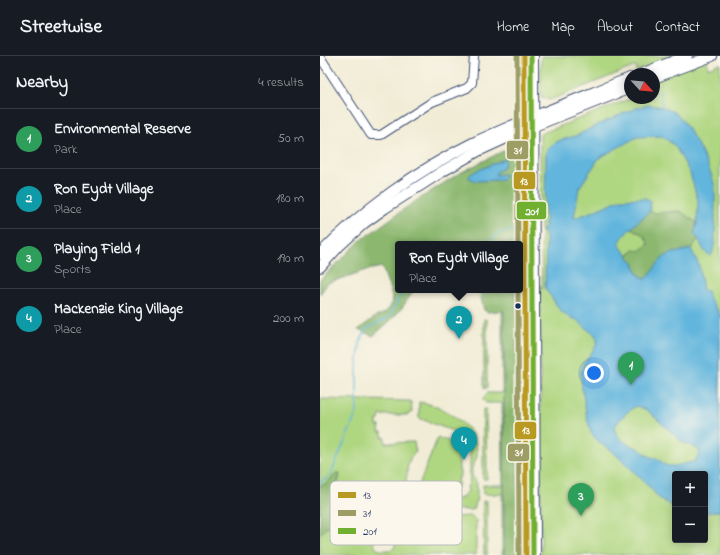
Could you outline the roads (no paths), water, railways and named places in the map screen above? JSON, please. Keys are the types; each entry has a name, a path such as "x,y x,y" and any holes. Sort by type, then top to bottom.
{"main road":[{"path":"524,56 529,123 536,555"},
{"path":"526,555 529,123 533,56"},
{"path":"656,68 687,56"},
{"path":"660,76 712,56"},
{"path":"320,267 340,245 364,224 385,208 443,171 529,123 624,81"},
{"path":"320,254 338,235 380,201 425,170 473,144 624,90"}],"street":[{"path":"320,57 371,135 381,136 432,102 467,88 472,83 474,75 474,56"}],"water":[{"path":"648,105 665,108 672,111 687,126 700,148 714,182 715,240 712,255 710,256 707,254 694,234 697,223 698,201 690,173 675,146 662,136 637,137 599,158 579,188 574,218 621,199 645,198 651,201 650,211 624,236 619,245 634,263 638,274 645,279 664,257 691,249 699,265 703,290 707,291 720,315 719,511 708,513 708,471 672,471 672,506 659,498 644,481 611,450 599,442 591,433 582,389 581,373 585,362 597,344 597,338 577,320 569,317 560,310 545,288 546,237 543,230 545,226 546,151 558,141 578,135 636,108","holes":["636,406 647,410 681,441 698,449 700,453 695,461 676,466 665,465 657,458 649,456 621,439 614,428 616,424"]},
{"path":"504,159 504,166 496,172 496,175 505,175 502,180 476,181 469,178 469,176 474,172"}],"waterway":[{"path":"660,90 662,106"},
{"path":"491,241 499,232 512,231"},
{"path":"320,483 331,474 357,412 357,368 360,343 365,330 389,317 401,293"}],"place":[{"name":"Ron Eydt Village","path":"459,339"},
{"name":"Environmental Reserve","path":"631,385"},
{"name":"Mackenzie King Village","path":"464,460"},
{"name":"Playing Field 1","path":"581,516"}]}
